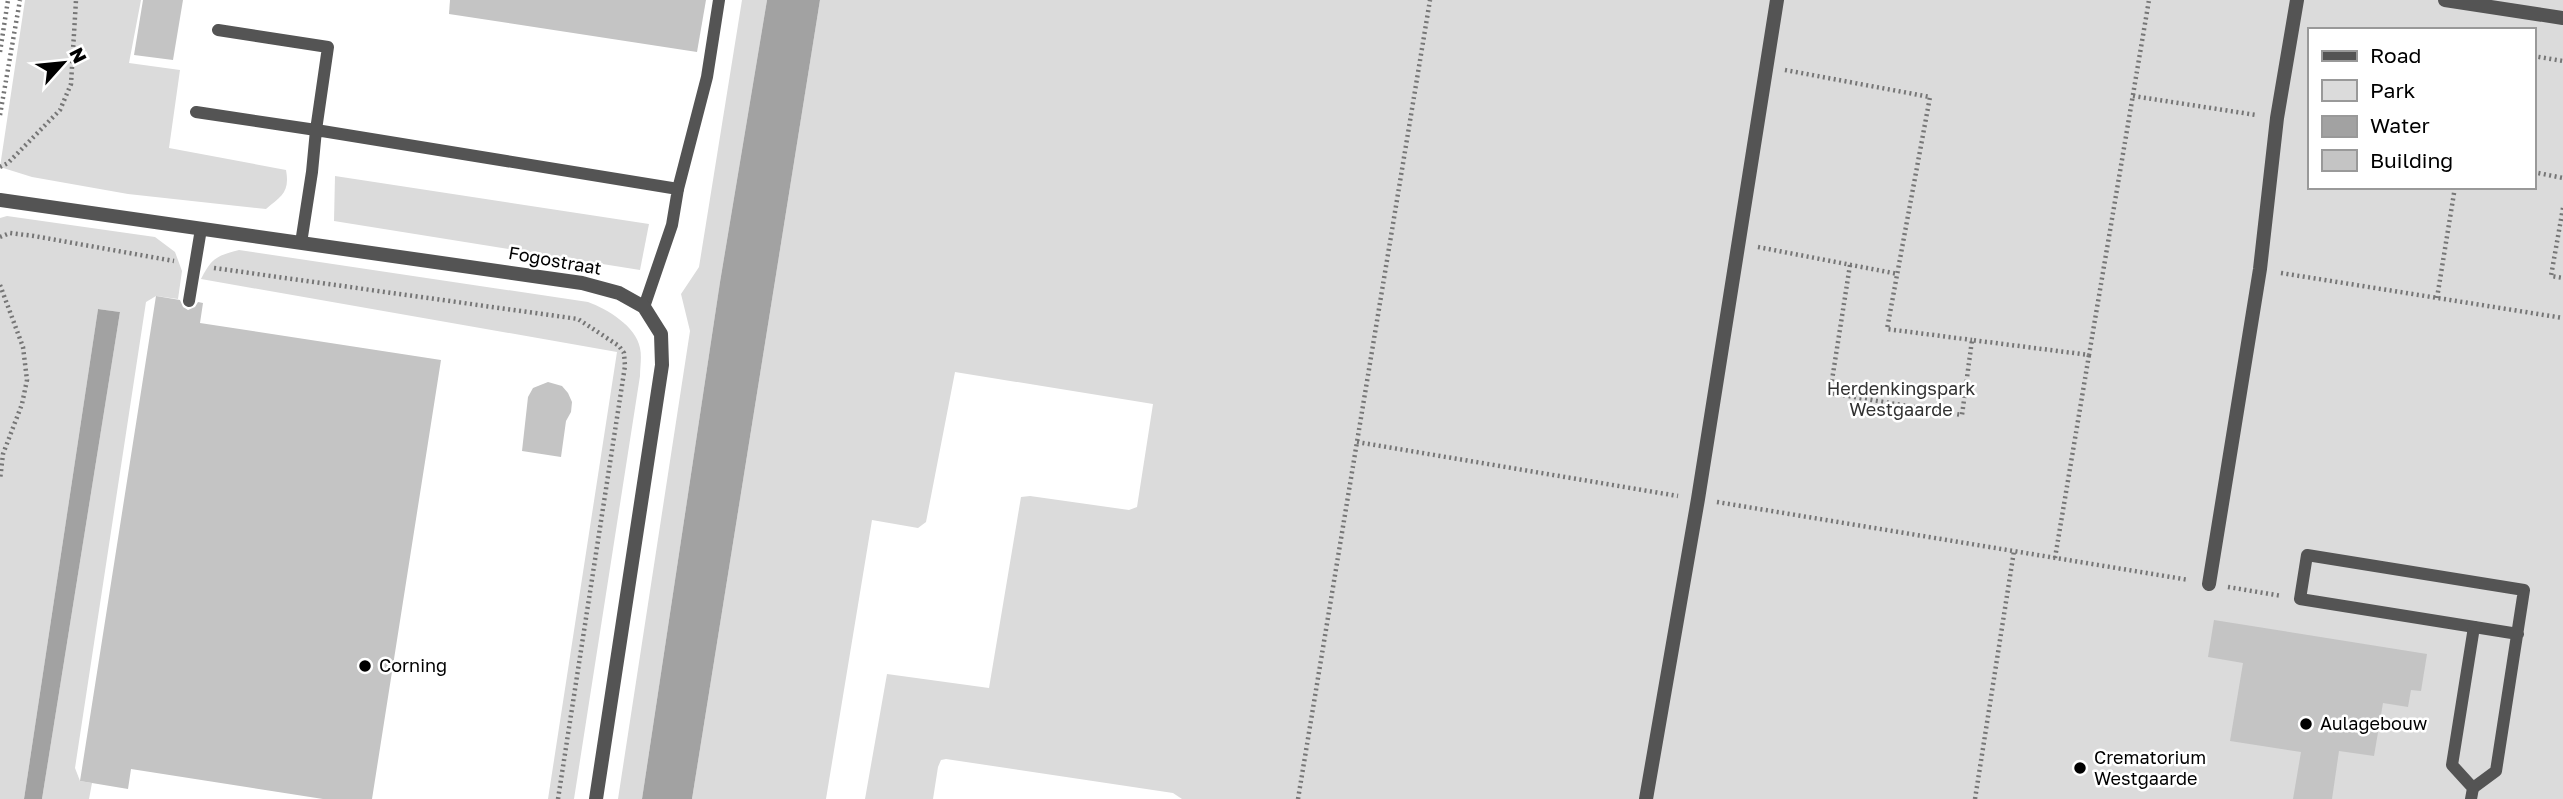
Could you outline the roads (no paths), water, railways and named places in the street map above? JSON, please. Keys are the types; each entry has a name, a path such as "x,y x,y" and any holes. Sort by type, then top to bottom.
{"street":[{"path":"1646,799 1777,0"},
{"path":"2209,584 2260,269 2277,118 2297,0"},
{"path":"2445,0 2563,18"},
{"name":"Fogostraat","path":"0,200 582,283 619,293 645,307"},
{"path":"596,799 662,365 660,334 645,307"}],"lane":[{"path":"645,307 672,225 678,189 707,77 719,0"},
{"path":"218,30 328,47 301,243"},
{"path":"196,112 678,189"},
{"path":"189,301 201,229"},
{"path":"2474,627 2452,765 2472,793 2496,771 2518,634 2524,590 2307,555 2300,599 2518,634"}],"water":[{"path":"767,0 820,0 692,799 642,799 720,282"},
{"path":"98,309 120,312 42,799 24,799"}],"place":[{"name":"Corning","path":"365,666"},
{"name":"Aulagebouw","path":"2306,724"},
{"name":"Crematorium Westgaarde","path":"2080,768"}],"park label":[{"name":"Herdenkingspark Westgaarde","path":"1901,399"}]}
